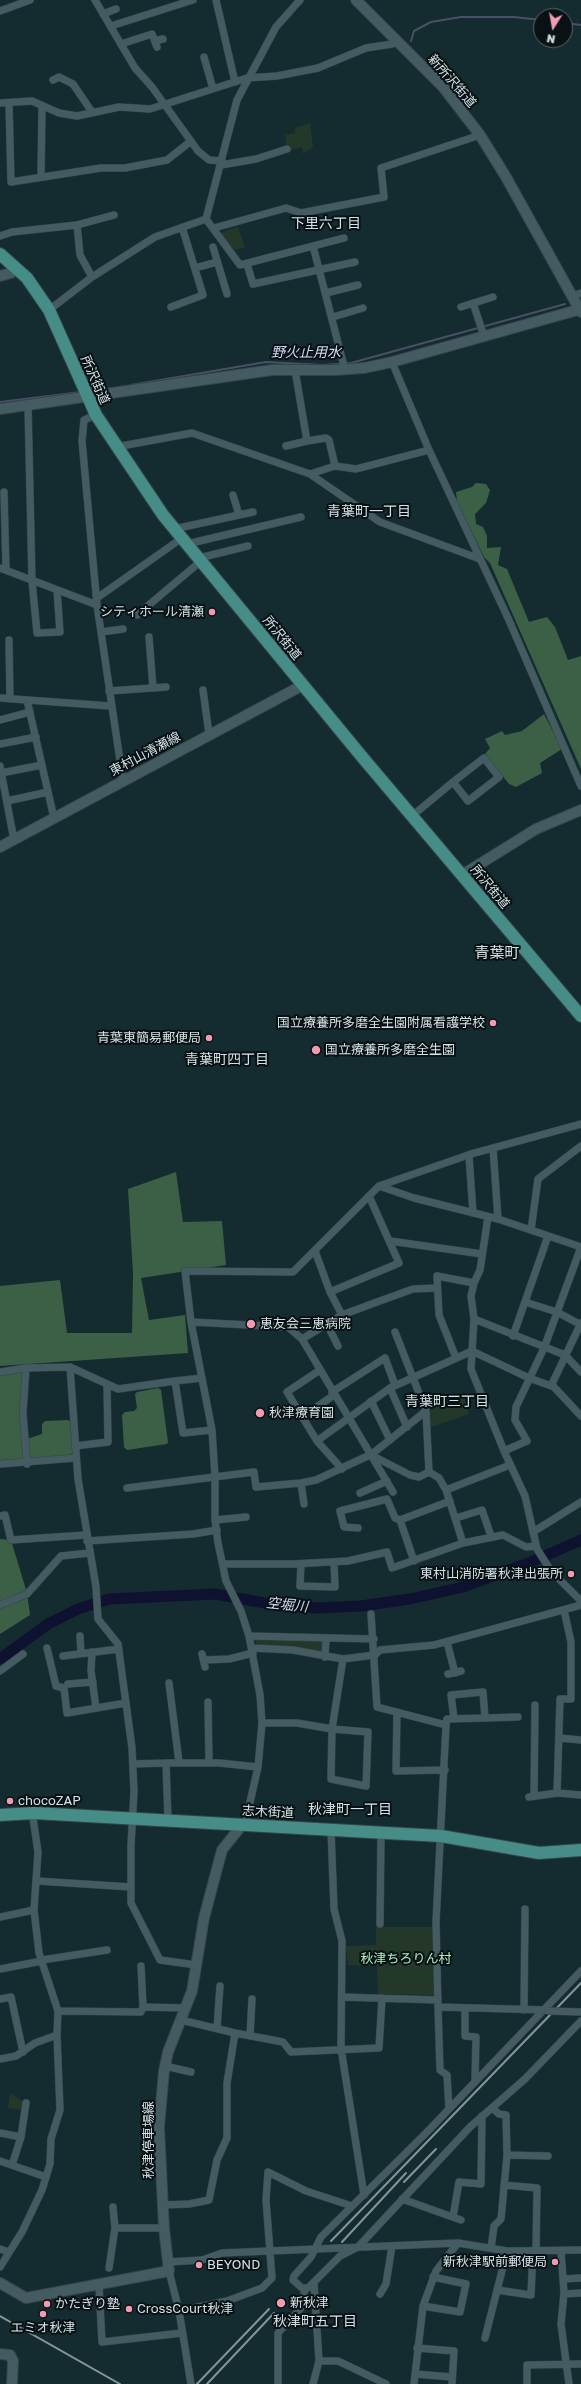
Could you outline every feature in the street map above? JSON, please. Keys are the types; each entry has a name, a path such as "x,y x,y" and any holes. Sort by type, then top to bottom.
{"main road":[{"name":"新所沢街道","path":"356,0 398,40 443,87 480,135 577,294 581,310"},
{"name":"所沢街道","path":"0,254 16,268 37,291 49,310 86,397 96,415 116,447 181,537 412,816 581,1016"},
{"path":"0,276 11,273 16,268"},
{"path":"0,409 272,370 295,370 392,362 484,334 581,310"},
{"name":"東村山清瀬線","path":"0,847 303,685"},
{"path":"462,875 530,832 581,810"},
{"name":"志木街道","path":"0,1815 34,1813 382,1832 441,1836 539,1853 581,1850"},
{"name":"秋津停車場線","path":"168,2267 164,2228 159,2127 165,2066 192,1991 204,1918 222,1850 242,1824"},
{"path":"0,2283 26,2298 99,2286 168,2267"},
{"path":"0,2354 7,2354 11,2357 12,2384"}],"street":[{"path":"0,11 30,0"},
{"path":"111,26 190,0"},
{"path":"216,0 236,82"},
{"path":"206,219 222,163 237,100 247,78 276,27 300,0"},
{"path":"98,1 103,14 135,68 152,87 163,105 191,141 209,160 222,163 256,159 287,148"},
{"path":"103,14 116,9"},
{"path":"121,44 152,34 156,44 163,39"},
{"path":"0,103 32,101 42,107 77,116 118,107 150,109 247,78 277,76 318,68 366,48 392,44 398,40"},
{"path":"204,57 213,89"},
{"path":"53,80 59,77 73,84 92,112"},
{"path":"9,103 11,182 101,168 126,168 168,160 191,141"},
{"path":"41,177 42,107"},
{"path":"214,228 286,208 300,213 384,197 381,168 480,135"},
{"path":"0,236 12,232 77,225 114,214"},
{"path":"206,219 214,228 240,266 344,238"},
{"path":"49,310 92,277 154,236 206,219"},
{"path":"77,225 80,255 92,277"},
{"path":"171,307 203,295 182,227"},
{"path":"313,246 333,317 344,365"},
{"path":"213,247 227,294"},
{"path":"195,268 217,262"},
{"path":"247,264 253,284 355,262"},
{"path":"326,293 358,285"},
{"path":"461,307 493,297"},
{"path":"473,303 484,334"},
{"path":"333,317 363,308"},
{"path":"392,362 429,450 480,559 581,786"},
{"path":"295,370 307,441"},
{"path":"28,406 32,581 37,633 60,632 57,590"},
{"path":"96,415 84,420 82,441 97,601 110,706 123,781"},
{"path":"116,447 192,433 310,474 380,522 480,559"},
{"path":"286,446 326,438 329,440 336,466"},
{"path":"310,474 336,466 356,469 429,450"},
{"path":"4,492 3,569 57,590 97,601"},
{"path":"233,495 239,515"},
{"path":"97,601 181,537 239,515 253,512"},
{"path":"181,537 301,517"},
{"path":"137,615 200,560 248,546"},
{"path":"101,632 124,629"},
{"path":"149,637 153,688"},
{"path":"9,640 10,699"},
{"path":"109,691 166,687"},
{"path":"203,690 209,734"},
{"path":"0,698 110,706"},
{"path":"27,700 54,818"},
{"path":"0,720 30,712"},
{"path":"0,744 36,737"},
{"path":"412,816 453,782 484,758 499,777 468,801 453,782"},
{"path":"14,840 1,770 42,764"},
{"path":"7,801 48,792"},
{"path":"242,1824 246,1820 258,1767 262,1723 260,1695 249,1636 241,1611 226,1581 215,1520 215,1477 212,1430 191,1322 185,1271 293,1272 379,1186 493,1148 581,1124"},
{"path":"531,1230 538,1179 581,1146"},
{"path":"493,1148 498,1219"},
{"path":"469,1156 473,1213"},
{"path":"379,1186 414,1198 498,1219 581,1247 544,1348 516,1407 515,1420 527,1441 504,1452"},
{"path":"330,1292 399,1263 369,1196"},
{"path":"488,1217 480,1270 474,1283 471,1296 474,1319 471,1369 504,1452 525,1496 536,1548 551,1571 581,1601"},
{"path":"513,1336 548,1236"},
{"path":"390,1241 482,1254"},
{"path":"315,1251 330,1292 342,1316"},
{"path":"456,1358 439,1315 437,1276 474,1283"},
{"path":"302,1339 342,1316 413,1289 437,1288"},
{"path":"526,1302 557,1312 581,1324 550,1386"},
{"path":"474,1319 513,1336 565,1355 581,1372"},
{"path":"191,1322 261,1327 270,1324 288,1327 302,1339 347,1418 372,1454 393,1492"},
{"path":"327,1324 338,1346"},
{"path":"395,1332 426,1411 428,1472"},
{"path":"317,1441 393,1386 472,1351 529,1378 554,1387 581,1416"},
{"path":"302,1417 333,1393 385,1358 407,1427"},
{"path":"0,1372 26,1368 70,1367 107,1385 124,1389 202,1378"},
{"path":"70,1367 75,1458 86,1538 96,1586 98,1619 118,1644 133,1764 133,1818 130,1845 131,1903 160,1960 196,1965"},
{"path":"26,1368 23,1412 27,1464"},
{"path":"320,1370 287,1392 317,1441 342,1469"},
{"path":"175,1381 183,1433 212,1430"},
{"path":"75,1446 108,1442 107,1385"},
{"path":"371,1401 390,1440"},
{"path":"127,1488 254,1472 256,1488 316,1480 372,1454 426,1411"},
{"path":"372,1454 378,1460 390,1464 410,1475 419,1477 428,1472"},
{"path":"0,1464 27,1464 75,1458"},
{"path":"446,1490 510,1465"},
{"path":"428,1472 439,1478 446,1490 463,1543"},
{"path":"360,1493 387,1481"},
{"path":"301,1483 304,1504"},
{"path":"358,1528 344,1527 340,1511 387,1499 395,1518 400,1520 414,1561"},
{"path":"400,1520 450,1501"},
{"path":"533,1532 581,1502"},
{"path":"0,1510 0,1516 5,1515 11,1540 193,1534 217,1530"},
{"path":"456,1518 482,1510 491,1536"},
{"path":"215,1520 246,1517"},
{"path":"224,1564 301,1564 334,1562 387,1552 392,1568 463,1543 491,1536 503,1535 526,1547 536,1548"},
{"path":"0,1605 27,1594 61,1556 89,1553"},
{"path":"301,1564 300,1586 335,1587 334,1562"},
{"path":"204,1660 229,1659 252,1650 293,1650 343,1660 375,1655 380,1650 447,1642 581,1605"},
{"path":"557,1793 560,1699 571,1699 571,1642 564,1610"},
{"path":"371,1614 378,1707 446,1725"},
{"path":"80,1636 82,1653"},
{"path":"249,1636 374,1639"},
{"path":"325,1657 326,1638"},
{"path":"447,1642 455,1673"},
{"path":"47,1648 56,1686 64,1688 67,1713 126,1703"},
{"path":"63,1656 119,1649"},
{"path":"92,1652 96,1708"},
{"path":"0,1672 23,1654"},
{"path":"262,1723 297,1723 332,1729 368,1732 366,1786 331,1779 332,1729 343,1660"},
{"path":"68,1684 93,1682"},
{"path":"169,1683 179,1762"},
{"path":"454,1719 451,1695 483,1692 485,1718"},
{"path":"208,1702 209,1763"},
{"path":"535,1705 531,1796 557,1793 581,1795"},
{"path":"397,1712 396,1771 445,1770"},
{"path":"449,2109 447,2075 440,2070 436,1922 447,1719 518,1717"},
{"path":"559,1738 581,1740"},
{"path":"133,1764 179,1762 258,1767"},
{"path":"166,1763 168,1820"},
{"path":"0,2267 30,2217 46,2177 51,2139 58,2118 60,2105 57,2035 58,2011 39,1952 34,1910 38,1852 33,1818 34,1813"},
{"path":"331,1830 334,1909 342,1941 341,2048 364,2195"},
{"path":"380,1924 382,1832"},
{"path":"37,1881 131,1887"},
{"path":"524,2010 525,1909"},
{"path":"0,1916 34,1910"},
{"path":"0,1969 107,1950"},
{"path":"58,2011 141,2012 143,2007 141,1966"},
{"path":"305,2289 293,2278 312,2257 321,2237 449,2109 581,1972"},
{"path":"217,2028 220,1986"},
{"path":"0,1999 11,1997 23,2052"},
{"path":"342,1997 438,2000"},
{"path":"181,2020 235,2033 283,2042 291,2052 341,2048 379,2048 382,1998"},
{"path":"250,2036 252,1999"},
{"path":"143,2007 186,2008"},
{"path":"438,2007 581,2012"},
{"path":"465,2008 465,2036 476,2037 475,2082"},
{"path":"278,2384 278,2333 301,2308 305,2289 340,2256 358,2247 482,2116 526,2079 581,2022"},
{"path":"163,2205 189,2204 209,2200 217,2160 227,2138 227,2083 235,2033"},
{"path":"0,2059 23,2052 35,2043 57,2035"},
{"path":"165,2066 191,2072"},
{"path":"12,2165 21,2137 26,2103"},
{"path":"491,2248 494,2226 500,2219 507,2155 506,2115 499,2114 492,2108"},
{"path":"453,2217 459,2182 481,2184 482,2116"},
{"path":"0,2133 21,2137"},
{"path":"507,2155 548,2156"},
{"path":"0,2161 46,2177"},
{"path":"179,2311 227,2301 262,2288 272,2278 266,2200 268,2172 306,2191 352,2206"},
{"path":"497,2290 531,2295 535,2251 538,2188 504,2185"},
{"path":"402,2199 461,2220"},
{"path":"109,2268 115,2228 113,2207"},
{"path":"115,2228 164,2228"},
{"path":"414,2384 423,2306 433,2277 458,2244"},
{"path":"191,2381 179,2311 168,2267 202,2260 222,2253 315,2248 458,2244 507,2251 581,2250"},
{"path":"380,2294 386,2284 392,2246"},
{"path":"0,2249 9,2252"},
{"path":"485,2338 507,2251"},
{"path":"561,2251 564,2294 562,2324 569,2384"},
{"path":"423,2306 460,2312 466,2284 433,2277"},
{"path":"563,2280 581,2278"},
{"path":"313,2384 319,2360 314,2282"},
{"path":"99,2286 102,2342 182,2333"},
{"path":"564,2294 581,2293"},
{"path":"415,2374 452,2380 454,2351 418,2348"},
{"path":"319,2360 338,2361 386,2384"},
{"path":"527,2384 527,2365 581,2364"}],"green space":[{"path":"310,123 313,147 303,154 302,147 287,151 285,135 295,133 295,128"},
{"path":"238,227 245,247 235,250 221,236 223,232"},
{"path":"476,483 486,484 490,490 486,503 475,514 476,524 483,527 487,536 487,548 501,547 498,565 507,569 529,622 547,617 555,627 568,660 581,656 581,769 490,563 484,557 457,502 456,492 472,487"},
{"path":"544,714 562,749 540,763 542,773 516,787 509,784 485,754 490,748 485,739 502,731 505,735 522,731"},
{"path":"176,1172 183,1222 222,1221 226,1265 141,1278 149,1320 185,1315 188,1353 0,1366 0,1286 60,1280 67,1333 132,1333 133,1274 128,1189"},
{"path":"26,1371 25,1462 0,1463 0,1375"},
{"path":"158,1388 161,1390 168,1442 167,1444 127,1450 124,1447 122,1415 125,1412 134,1411 137,1408 135,1394 137,1392"},
{"path":"464,1397 469,1414 429,1428 426,1411"},
{"path":"68,1420 71,1422 73,1452 70,1456 31,1461 28,1458 27,1439 42,1434 42,1424 45,1421"},
{"path":"0,1539 11,1540 27,1593 30,1615 0,1634"},
{"path":"254,1638 322,1639 324,1641 323,1653 258,1646"},
{"name":"秋津ちろりん村","path":"376,1927 434,1927 436,1995 378,1994 377,1966 348,1965 346,1946 376,1945"},
{"path":"10,2093 24,2102 23,2110 8,2108"}],"waterway":[{"path":"411,41 414,31 431,22 461,17 514,17 533,19"},
{"path":"573,24 581,25"},
{"name":"野火止用水","path":"131,385 266,362 323,365 351,363 565,304"},
{"name":"野火止用水","path":"0,402 81,392"},
{"name":"空堀川","path":"0,1659 48,1624 78,1609 109,1599 215,1594 265,1603 317,1608 361,1606 410,1599 463,1587 531,1562 581,1540"}],"railway":[{"path":"331,2241 581,1983"},
{"path":"404,2182 436,2149"},
{"path":"342,2242 406,2173"},
{"path":"197,2384 269,2309"},
{"path":"207,2384 274,2313"},
{"path":"0,2316 120,2384"}],"place":[{"name":"シティホール清瀬","path":"212,612"},
{"name":"国立療養所多磨全生園附属看護学校","path":"493,1023"},
{"name":"青葉東簡易郵便局","path":"209,1038"},
{"name":"国立療養所多磨全生園","path":"316,1050"},
{"name":"恵友会三恵病院","path":"251,1324"},
{"name":"秋津療育園","path":"260,1413"},
{"name":"東村山消防署秋津出張所","path":"571,1574"},
{"name":"chocoZAP","path":"10,1801"},
{"name":"新秋津駅前郵便局","path":"555,2262"},
{"name":"BEYOND","path":"199,2265"},
{"name":"新秋津","path":"281,2303"},
{"name":"かたぎり塾","path":"47,2304"},
{"name":"CrossCourt秋津","path":"129,2309"},
{"name":"エミオ秋津","path":"43,2314"}],"district":[{"name":"下里六丁目","path":"326,224"},
{"name":"青葉町一丁目","path":"369,512"},
{"name":"青葉町","path":"497,953"},
{"name":"青葉町四丁目","path":"227,1060"},
{"name":"青葉町三丁目","path":"447,1402"},
{"name":"秋津町一丁目","path":"350,1810"},
{"name":"秋津町五丁目","path":"315,2322"}]}
